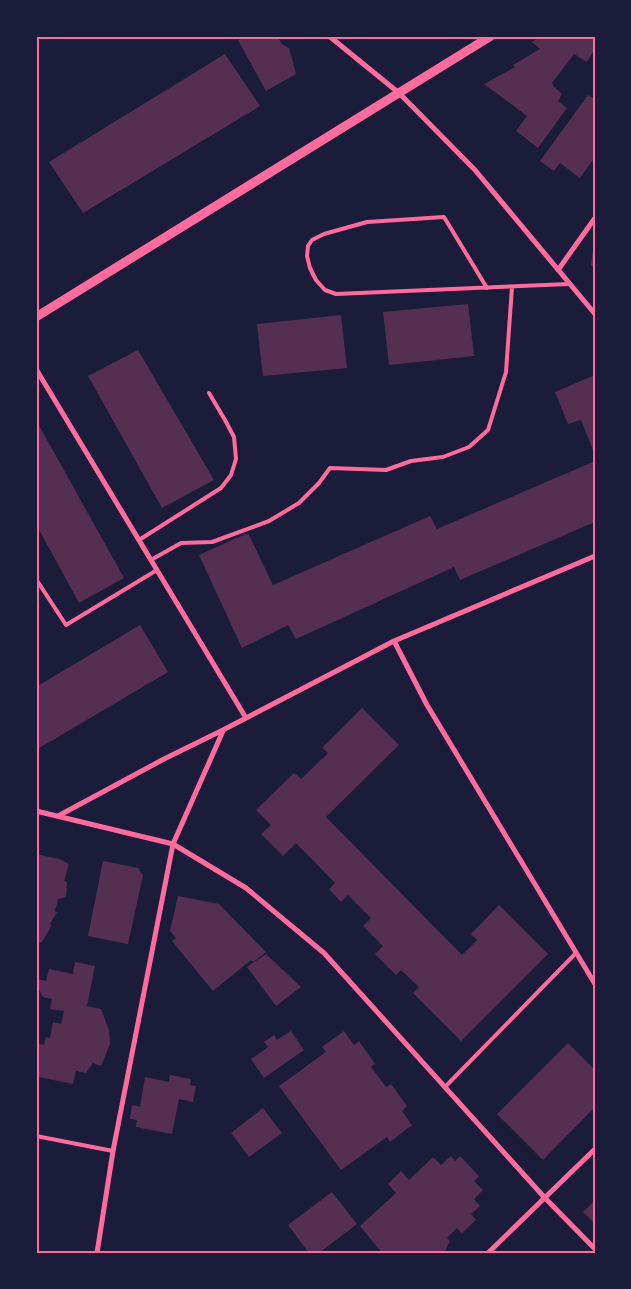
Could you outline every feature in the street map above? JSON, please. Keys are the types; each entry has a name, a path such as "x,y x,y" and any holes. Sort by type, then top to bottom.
{"street":[{"path":"329,36 399,93 475,170 595,314"},
{"path":"36,317 491,36"},
{"path":"558,270 595,218"},
{"path":"36,369 246,718"},
{"path":"58,816 164,758 223,730 394,640 595,556"},
{"path":"394,640 427,705 595,984"},
{"path":"97,1253 113,1152 172,844 223,730"},
{"path":"36,811 172,844 246,888 324,953 545,1198 595,1249"},
{"path":"488,1253 595,1149"}],"lane":[{"path":"487,288 444,217 368,222 324,234 312,240 308,246 307,256 316,280 325,290 336,294 487,288 512,287 569,284"},
{"path":"151,560 181,543 212,542 269,521 299,503 319,483 330,468 386,470 411,461 443,457 469,447 488,430 506,372 512,287"},
{"path":"139,540 222,488 231,474 236,459 234,437 209,393"},
{"path":"36,579 66,625 157,570"},
{"path":"444,1086 576,953"},
{"path":"36,1136 113,1152"}],"building":[{"path":"246,36 277,36 282,44 289,48 296,74 266,91 238,40"},
{"path":"541,36 595,36 595,53 593,52 587,62 574,54 552,83 562,94 558,101 567,108 538,148 516,131 527,116 484,84 515,67 513,65 540,49 532,42"},
{"path":"225,54 260,106 83,213 49,162"},
{"path":"588,95 595,99 595,157 580,178 560,163 554,171 540,161"},
{"path":"595,243 595,269 591,265"},
{"path":"468,304 474,356 389,365 383,312"},
{"path":"341,315 347,368 263,376 257,324"},
{"path":"138,350 214,480 162,508 88,376"},
{"path":"595,375 595,455 581,420 568,424 555,392"},
{"path":"36,420 124,578 79,603 36,524"},
{"path":"595,461 595,522 460,580 454,567 296,639 288,625 242,648 199,555 248,533 273,585 430,516 437,529"},
{"path":"140,625 168,672 36,750 36,687"},
{"path":"362,708 399,745 326,817 462,955 477,940 471,934 499,905 548,954 461,1041 413,993 419,987 401,970 396,975 375,954 383,946 363,926 371,918 348,895 341,902 329,889 335,883 296,843 283,856 261,834 271,825 256,810 294,773 301,779 328,753 322,748"},
{"path":"36,854 59,859 69,864 64,881 67,882 66,897 58,899 55,911 57,912 50,924 52,925 42,942 36,943"},
{"path":"103,861 138,868 143,875 128,944 88,936"},
{"path":"178,896 219,904 266,952 253,962 251,960 213,991 172,941 176,938 170,931"},
{"path":"266,954 301,987 276,1006 247,967"},
{"path":"75,962 95,966 87,1006 101,1009 109,1030 110,1044 101,1066 93,1063 86,1073 76,1071 73,1084 39,1077 36,1086 36,1043 44,1045 46,1037 50,1038 53,1022 61,1024 64,1011 50,1009 52,999 43,997 37,987 38,979 46,981 49,969 73,974"},
{"path":"291,1031 304,1050 264,1078 251,1059 268,1047 264,1042 274,1035 277,1040"},
{"path":"344,1031 354,1045 359,1041 375,1064 371,1067 386,1087 391,1084 407,1106 402,1111 412,1125 390,1142 387,1137 341,1170 279,1086 326,1052 322,1047"},
{"path":"568,1043 595,1070 595,1107 543,1160 497,1114"},
{"path":"170,1075 191,1079 190,1085 196,1086 193,1102 179,1099 172,1134 136,1127 137,1120 130,1119 132,1105 140,1107 145,1077 169,1082"},
{"path":"263,1108 282,1133 249,1157 231,1133"},
{"path":"451,1156 455,1161 460,1156 479,1176 474,1181 483,1190 474,1199 480,1206 471,1214 476,1220 462,1233 457,1228 447,1238 450,1241 444,1253 382,1253 360,1226 396,1193 388,1184 401,1171 409,1180 433,1157 441,1165"},
{"path":"332,1192 357,1224 319,1253 309,1253 288,1225"},
{"path":"595,1200 595,1224 583,1212"}]}
